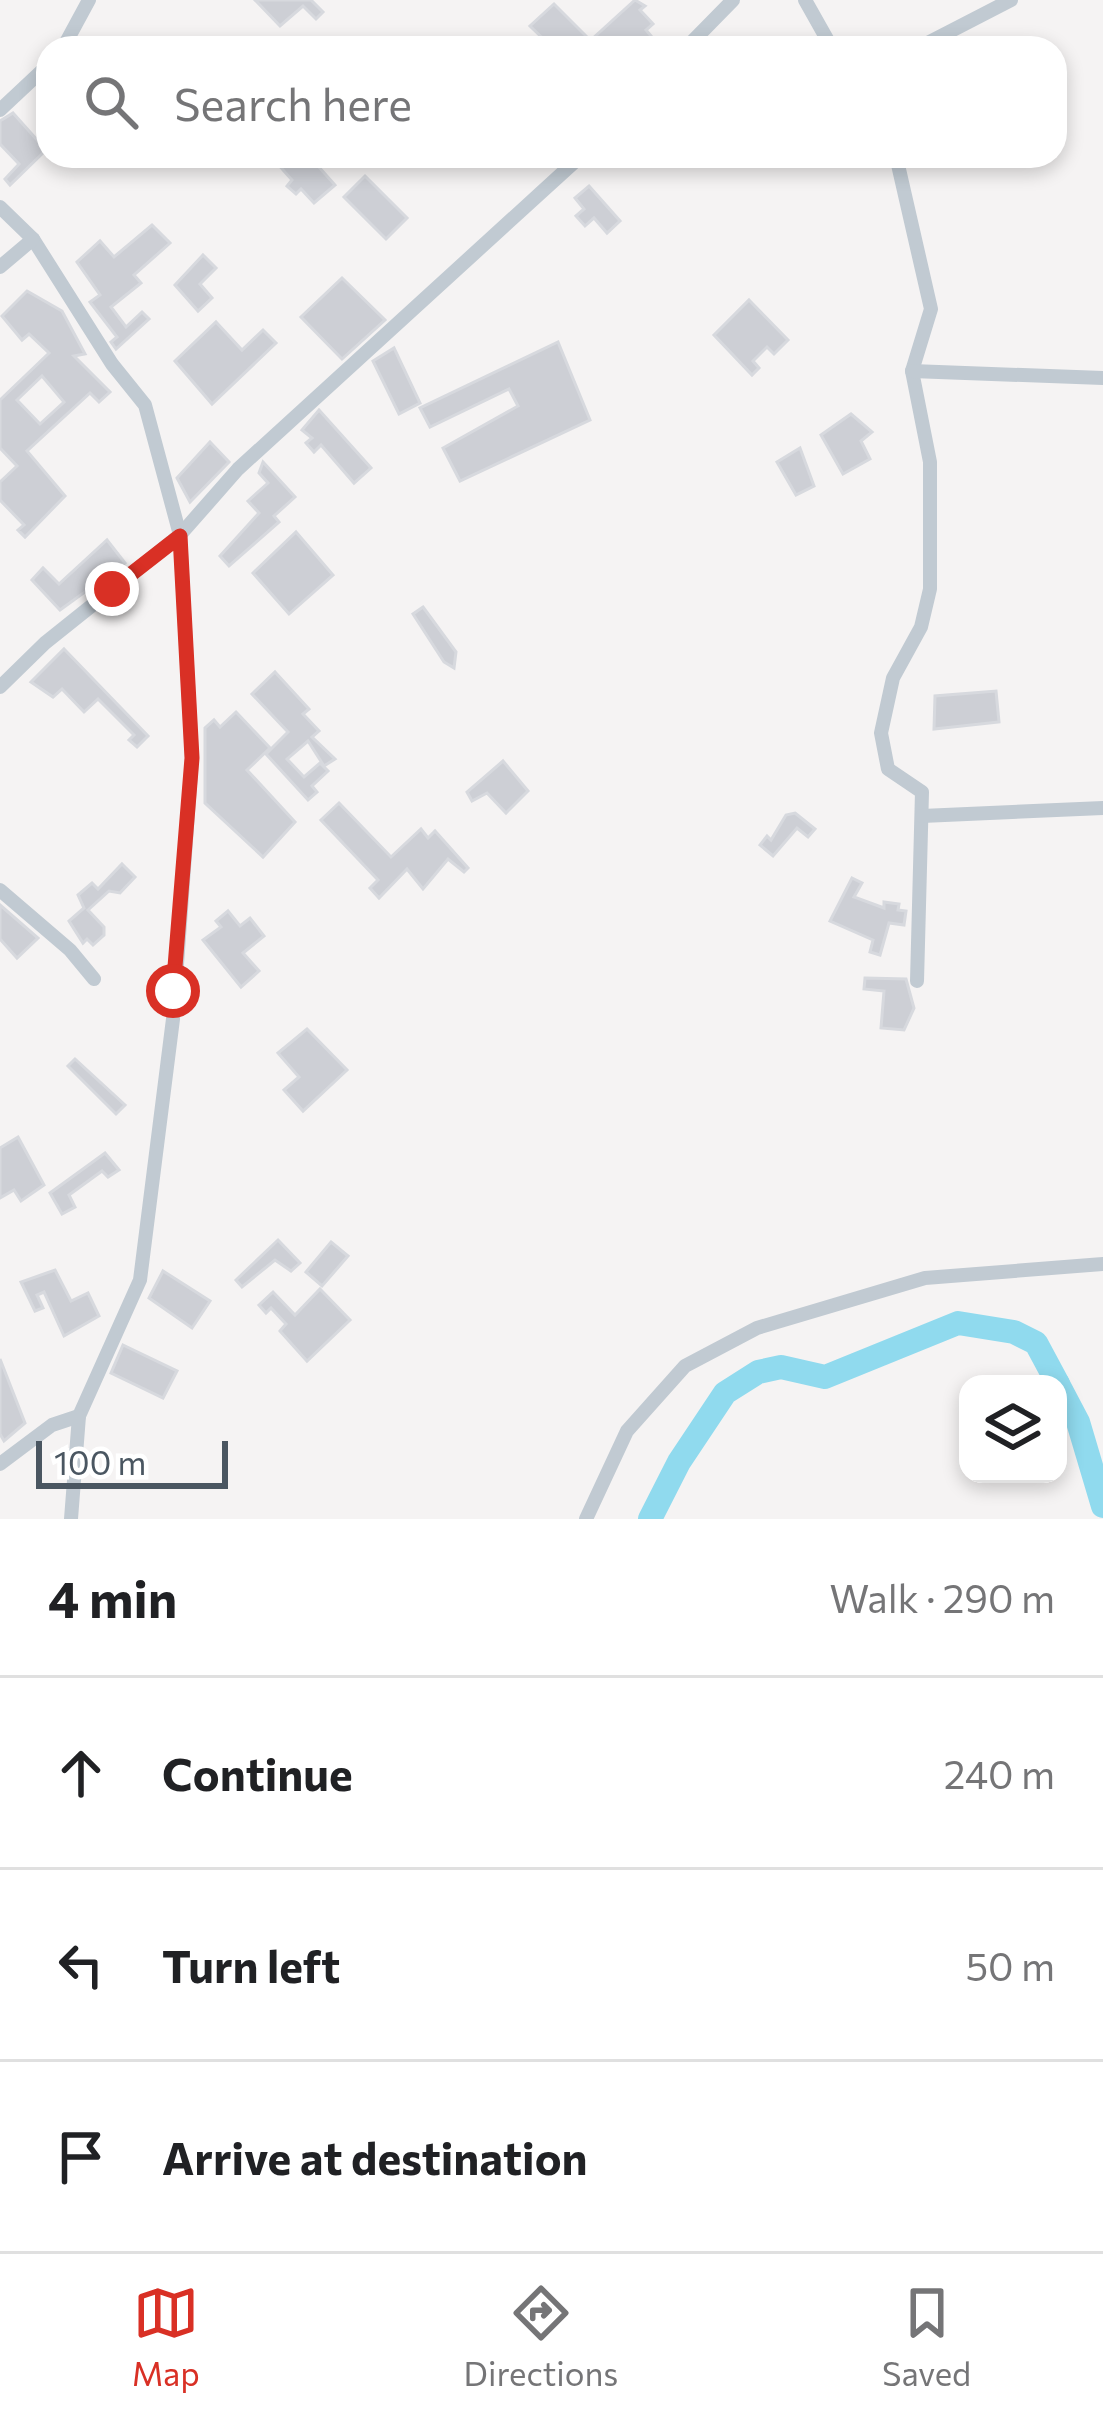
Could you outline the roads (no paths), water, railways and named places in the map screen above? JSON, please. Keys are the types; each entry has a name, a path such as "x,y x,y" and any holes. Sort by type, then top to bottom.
{"street":[{"path":"70,36 89,0"},
{"path":"698,36 733,0"},
{"path":"806,0 826,36"},
{"path":"941,36 1011,0"},
{"path":"0,110 36,76"},
{"path":"0,687 45,643 180,536 238,470 567,168"},
{"path":"899,168 931,309 912,371 930,463 931,589 921,627 892,678 881,733 889,770 922,791 917,981"},
{"path":"0,207 32,239 112,364 145,405 180,536 192,758 172,1019 140,1280 80,1416 71,1519"},
{"path":"0,268 32,239"},
{"path":"912,371 1103,378"},
{"path":"922,816 1103,808"},
{"path":"0,890 70,950 94,979"},
{"path":"586,1519 627,1431 686,1366 757,1328 925,1278 1103,1264"},
{"path":"0,1464 52,1425 80,1416"}],"waterway":[{"path":"650,1519 679,1462 725,1393 758,1372 781,1367 825,1377 958,1323 1014,1332 1036,1343 1053,1375"},
{"path":"1067,1401 1078,1422 1103,1506"}]}
